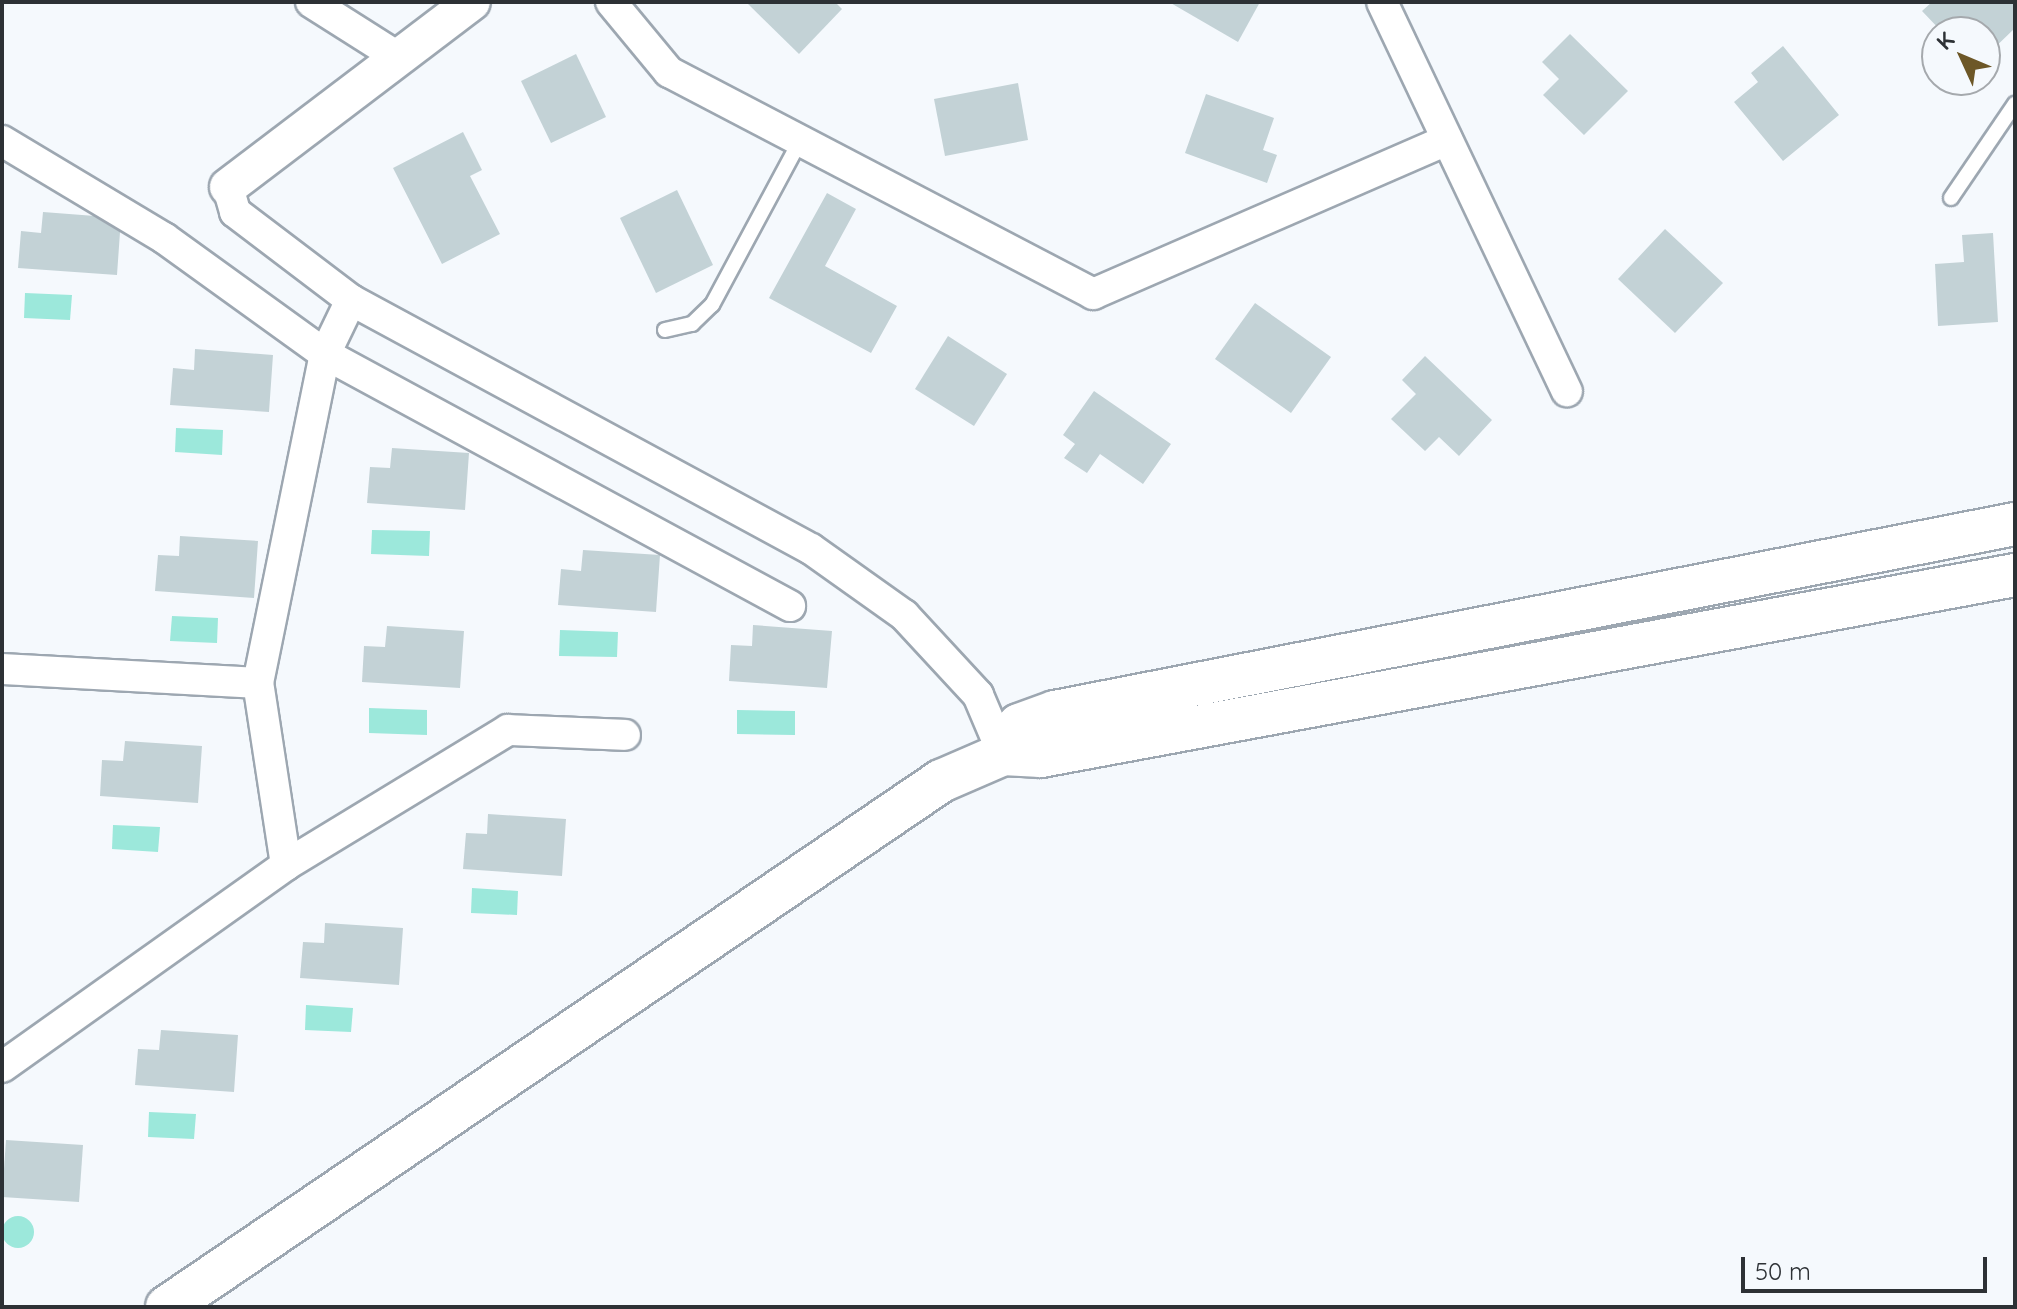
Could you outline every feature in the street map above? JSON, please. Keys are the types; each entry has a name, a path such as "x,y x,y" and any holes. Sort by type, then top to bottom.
{"main road":[{"path":"1003,754 1019,725 1055,712 2015,524"},
{"path":"167,1307 941,781 1003,754 1041,756 2015,575"}],"street":[{"path":"311,2 396,56"},
{"path":"472,2 396,56 228,187 235,212 351,300 811,549 904,615 978,695 1003,754"},
{"path":"611,2 669,72 799,143 1093,294 1447,140"},
{"path":"1382,2 1567,391"},
{"path":"2,141 164,238 325,354 790,606"},
{"path":"286,865 258,683 325,354 351,300"},
{"path":"2,669 258,683"},
{"path":"2,1067 286,865 508,730 625,735"}],"lane":[{"path":"1951,198 2015,104"},
{"path":"665,330 692,324 712,305 799,143"}],"shaded area":[{"path":"25,293 72,295 70,320 24,318"},
{"path":"176,428 223,430 222,455 175,452"},
{"path":"372,530 430,531 429,556 371,554"},
{"path":"172,616 218,618 217,643 170,641"},
{"path":"560,630 618,632 617,657 559,656"},
{"path":"369,708 427,710 427,735 369,733"},
{"path":"737,710 795,711 795,735 737,734"},
{"path":"113,825 160,827 158,852 112,849"},
{"path":"472,888 518,891 517,915 471,913"},
{"path":"306,1005 353,1008 351,1032 305,1030"},
{"path":"149,1112 196,1114 194,1139 148,1137"},
{"path":"18,1216 29,1221 34,1232 29,1243 18,1248 7,1243 2,1232 7,1221"}],"building":[{"path":"746,2 835,2 842,9 799,54"},
{"path":"1169,2 1260,2 1238,42"},
{"path":"1932,2 2015,2 2015,28 2001,42 2001,16 1927,16 1922,11"},
{"path":"1570,34 1628,91 1584,135 1543,95 1559,79 1542,62"},
{"path":"1783,46 1839,115 1783,161 1734,102 1758,82 1751,73"},
{"path":"576,54 606,117 551,143 521,81"},
{"path":"1018,83 1028,140 945,156 934,99"},
{"path":"1206,94 1274,118 1263,150 1277,155 1267,183 1185,153"},
{"path":"463,132 482,170 470,176 500,234 442,264 393,168"},
{"path":"677,190 713,265 656,293 620,218"},
{"path":"827,193 856,209 825,266 897,306 871,353 769,298"},
{"path":"43,212 121,218 117,275 18,268 21,231 41,233"},
{"path":"1665,229 1723,283 1675,333 1618,279"},
{"path":"1993,233 1998,322 1938,326 1935,264 1964,262 1962,235"},
{"path":"1255,303 1331,357 1291,413 1215,359"},
{"path":"948,336 1007,374 974,426 915,389"},
{"path":"195,349 273,355 269,412 170,405 173,368 194,370"},
{"path":"1425,356 1492,420 1459,456 1439,437 1425,451 1391,419 1416,394 1402,380"},
{"path":"1094,391 1171,444 1143,484 1100,454 1087,473 1064,458 1075,444 1063,435"},
{"path":"392,448 469,453 465,510 367,503 370,467 390,468"},
{"path":"180,536 258,541 254,598 155,591 158,555 179,556"},
{"path":"583,550 660,555 656,612 558,605 561,569 581,571"},
{"path":"753,625 832,631 827,688 729,681 731,645 752,646"},
{"path":"387,626 464,631 460,688 362,682 364,646 385,647"},
{"path":"125,741 202,746 198,803 100,796 102,760 123,761"},
{"path":"488,814 566,819 562,876 463,869 466,833 487,834"},
{"path":"325,923 403,928 399,985 300,978 303,942 324,943"},
{"path":"161,1030 238,1035 234,1092 135,1085 138,1049 159,1050"},
{"path":"6,1140 83,1145 79,1202 2,1197"}]}
